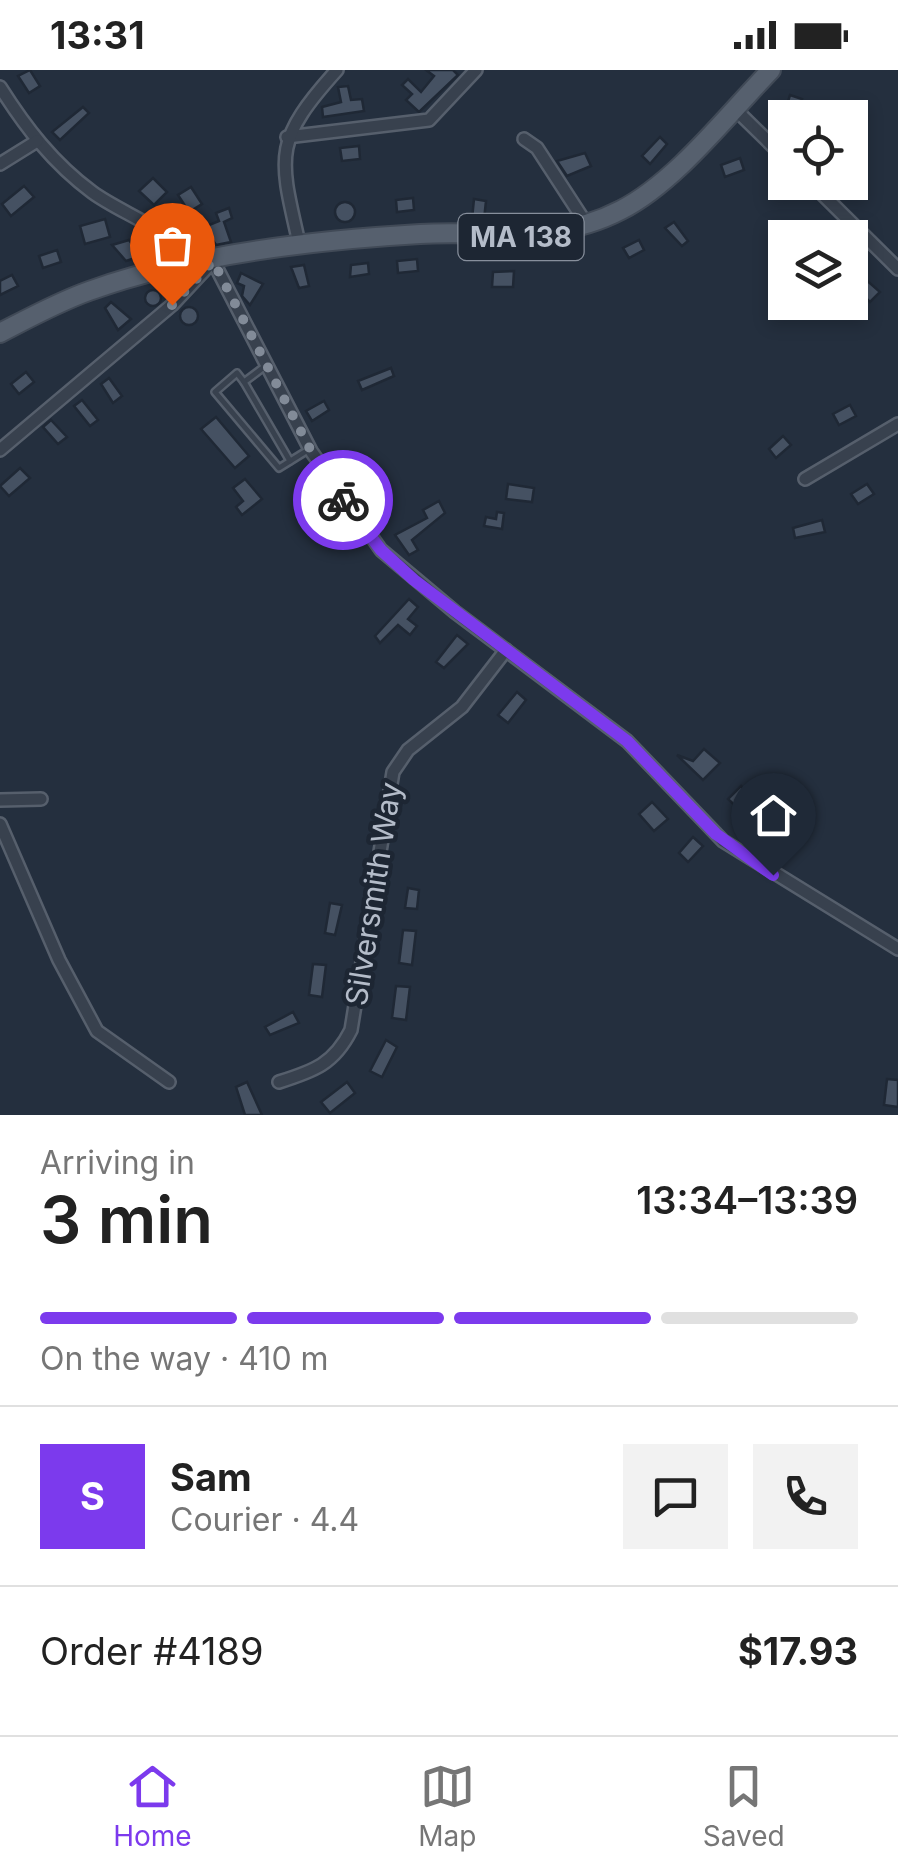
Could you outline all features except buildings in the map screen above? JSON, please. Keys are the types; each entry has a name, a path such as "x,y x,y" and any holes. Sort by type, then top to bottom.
{"main road":[{"name":"MA 138","path":"0,333 88,291 213,261 420,234 538,236 586,225 646,194 771,70"}],"street":[{"path":"300,247 284,170 287,137 302,111 337,70"},
{"path":"287,137 429,120 476,70"},
{"path":"0,88 37,141 94,194 177,245 192,265"},
{"path":"734,108 768,141"},
{"path":"524,139 537,148 586,225"},
{"path":"0,164 37,141"},
{"path":"828,200 898,269"},
{"path":"0,450 172,305 213,261 310,449 381,550 627,741 723,841 898,950"},
{"path":"805,480 898,424"},
{"name":"Silversmith Way","path":"279,1082 320,1070 332,1061 351,1030 393,772 408,750 462,707 506,650"},
{"path":"0,800 42,799"},
{"path":"0,824 58,960 96,1031 169,1082"}],"lane":[{"path":"244,382 267,365"},
{"path":"290,461 237,373 214,392 278,468 290,461 310,449"}],"way so far":[{"path":"172,305 213,261 310,449 343,500"}],"route":[{"path":"343,500 381,550 414,580 627,741 716,834 773,875"}]}
